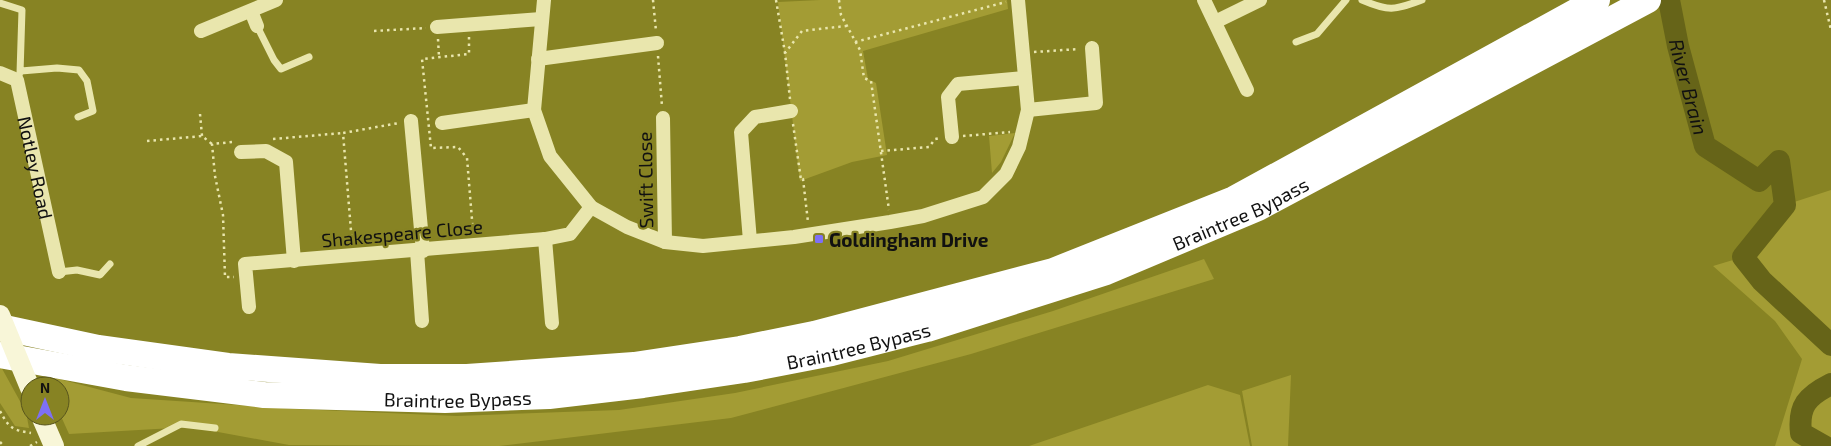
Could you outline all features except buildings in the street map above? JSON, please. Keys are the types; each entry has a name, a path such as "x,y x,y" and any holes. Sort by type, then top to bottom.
{"highway":[{"name":"Braintree Bypass","path":"0,327 98,348 228,366 380,376 467,376 634,365 740,349 814,334 1052,271 1234,198 1597,0"},
{"name":"Braintree Bypass","path":"0,355 126,378 264,394 445,400 549,396 644,385 744,370 832,353 927,329 1106,272 1249,211 1648,0"}],"street":[{"path":"201,31 276,0"},
{"path":"544,0 534,110 550,156 591,207 627,227 665,242 703,246 890,222 923,216 983,198 1006,174 1019,147 1028,110 1018,0 1024,0"},
{"path":"1204,0 1247,90"},
{"path":"1215,22 1260,0"},
{"path":"251,11 257,26"},
{"path":"437,27 541,19"},
{"path":"538,59 657,43"},
{"path":"1028,110 1096,103 1092,48"},
{"path":"0,73 19,76"},
{"name":"Notley Road","path":"19,76 58,272"},
{"path":"952,137 948,97 958,84 1025,78"},
{"path":"442,123 534,110"},
{"path":"750,241 741,132 755,117 791,111"},
{"name":"Swift Close","path":"663,118 665,242"},
{"path":"411,121 420,251 422,321"},
{"path":"240,147 266,151 286,162 294,261"},
{"name":"Shakespeare Close","path":"249,307 245,264 420,251 546,239 570,234 591,207"},
{"path":"546,239 552,323"},
{"path":"0,315 25,376"}],"lane":[{"path":"1296,42 1317,34 1346,0"},
{"path":"1362,0 1385,9 1396,9 1422,0"},
{"path":"0,3 22,10 19,76 57,68 79,70 87,81 93,111 78,117"},
{"path":"257,26 274,60 281,69 309,57"},
{"path":"58,272 77,270 100,275 110,264"},
{"path":"138,446 181,424 214,428"}],"path":[{"path":"653,0 663,118"},
{"path":"776,0 785,53"},
{"path":"839,0 841,15 860,50 864,78 872,81 890,222"},
{"path":"855,42 1013,0"},
{"path":"1824,0 1831,30"},
{"path":"374,31 437,27 440,57"},
{"path":"1023,53 1092,48"},
{"path":"200,114 202,136"},
{"path":"268,139 344,133 428,118"},
{"path":"344,133 353,256"},
{"path":"147,140 202,136 212,144 240,147"},
{"path":"212,144 215,176 223,215 225,277"},
{"path":"0,411 8,426 17,431 34,434 48,431"},
{"path":"0,442 4,446"}],"shaded area":[{"path":"820,0 1007,0 1008,9 863,51 868,79 876,83 887,155 852,162 800,181 778,2"},
{"path":"1015,133 1001,162 992,173 989,136"},
{"path":"1831,190 1831,446 1775,446 1802,359 1775,321 1713,266 1743,257 1785,205"},
{"path":"1204,259 1214,279 971,354 731,418 499,446 289,445 191,427 69,434 65,426 70,426 70,382 131,398 296,409 457,416 619,410 735,393 888,361 1053,311"},
{"path":"0,365 20,401 20,426 29,426 29,428 15,426 0,403"},
{"path":"1291,375 1288,446 1252,446 1242,391"},
{"path":"1208,385 1240,395 1250,446 1029,446"}],"waterway":[{"name":"River Brain","path":"1669,0 1678,46 1705,146 1759,181 1779,161 1785,205 1743,257 1762,281 1831,345"},
{"name":"River Brain","path":"1824,446 1801,433 1800,424 1806,403 1816,393 1831,384"}],"place":[{"name":"Goldingham Drive","path":"819,239"}]}
